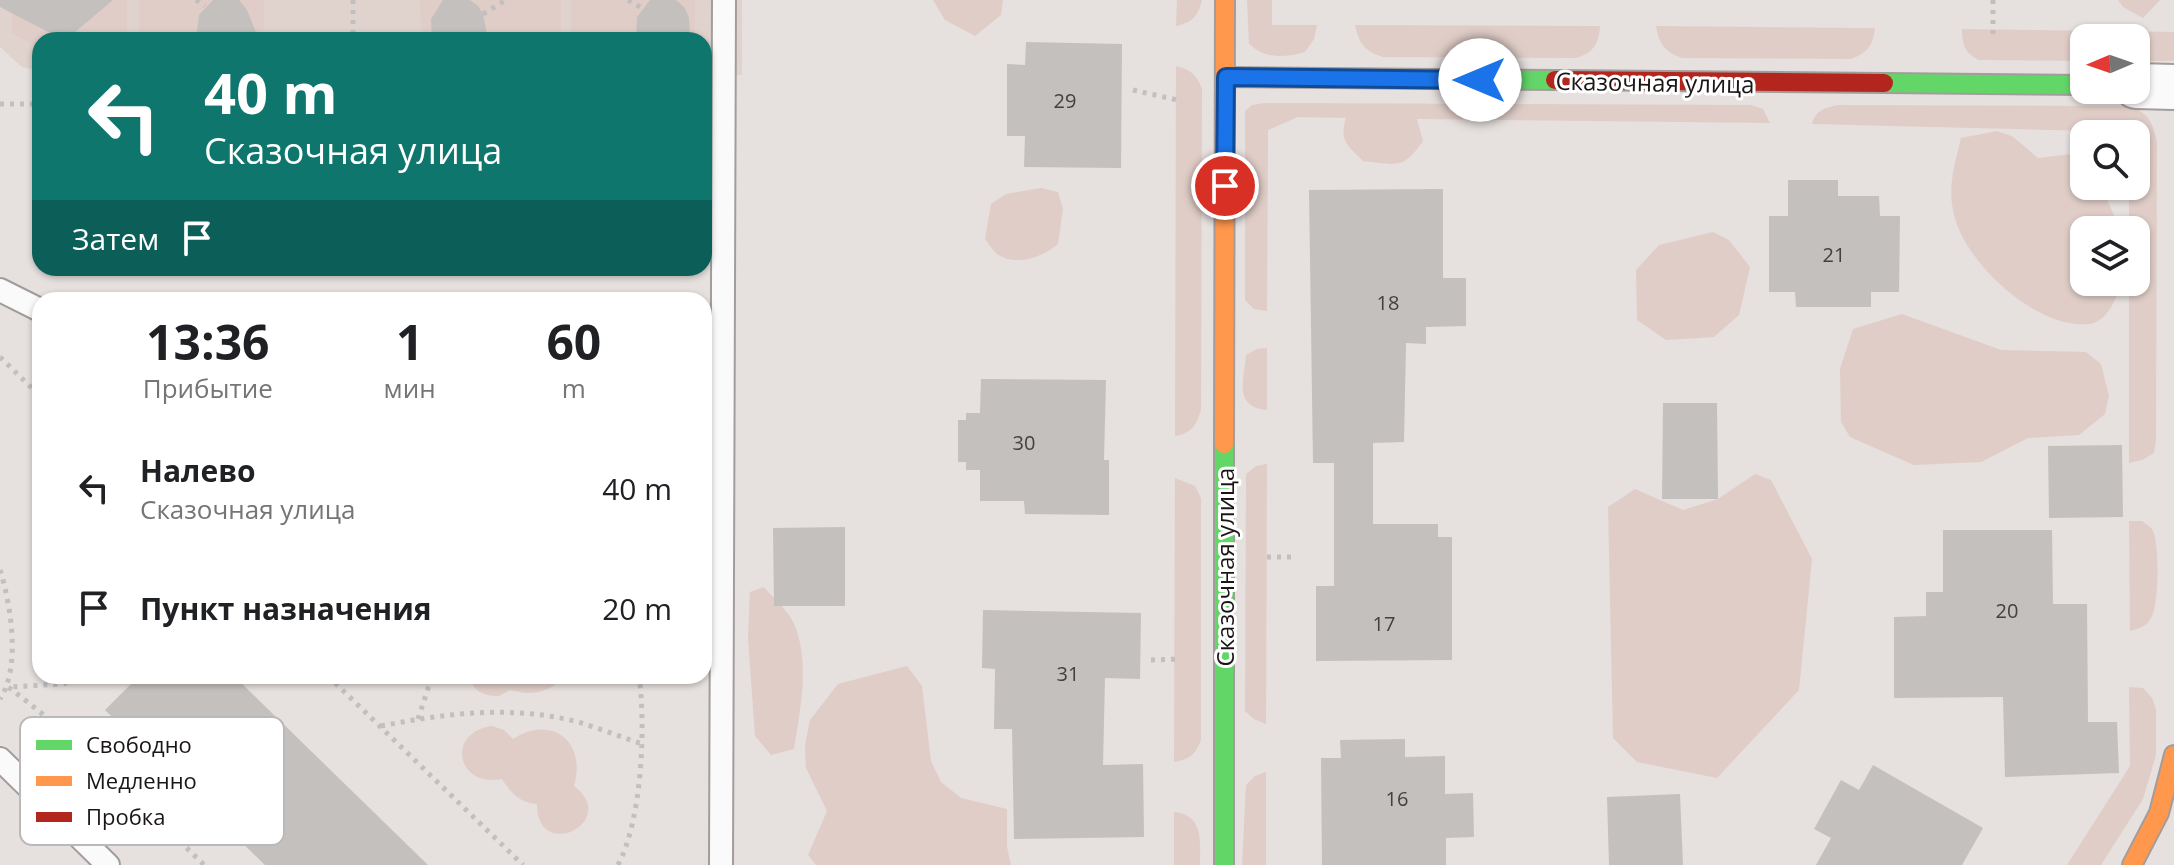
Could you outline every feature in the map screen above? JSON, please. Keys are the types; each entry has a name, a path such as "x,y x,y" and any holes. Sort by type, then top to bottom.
{"street":[{"name":"Сказочная улица","path":"1224,865 1225,0"},
{"name":"Сказочная улица","path":"1226,77 2070,85"},
{"path":"2150,86 2174,87"},
{"path":"2132,865 2160,816 2171,779 2174,755"}],"lane":[{"path":"721,865 713,391 724,0"},
{"path":"0,290 32,306"},
{"path":"0,759 20,779"},
{"path":"88,845 108,865"}],"path":[{"path":"196,0 205,6"},
{"path":"353,0 353,32"},
{"path":"483,14 506,0"},
{"path":"628,0 642,8"},
{"path":"0,104 32,104"},
{"path":"0,357 32,388"},
{"path":"0,570 7,594 12,637 8,687 0,699"},
{"path":"8,687 63,684"},
{"path":"336,684 523,865"},
{"path":"418,719 429,684"},
{"path":"618,865 633,815 642,744 639,684"},
{"path":"8,687 47,717"},
{"path":"380,727 486,711 578,722 642,744"},
{"path":"184,845 204,865"}],"shaded area":[{"path":"0,0 742,0 742,75 712,76 712,32 32,32 32,69 22,67 0,47"},
{"path":"12,0 127,0 127,32 32,32 32,44 12,33"},
{"path":"139,0 264,0 264,29 261,32 139,32"},
{"path":"420,0 561,0 561,32 423,32"},
{"path":"571,0 695,0 695,32 571,32"},
{"path":"933,0 1003,0 1001,15 975,36 945,20"},
{"path":"1177,0 1202,0 1194,18 1176,26"},
{"path":"1247,0 1272,0 1272,25 1317,25 1314,39 1305,52 1276,56 1249,44"},
{"path":"2118,0 2160,0 2143,18 2123,7"},
{"path":"1355,25 1600,26 1594,47 1576,58 1383,57 1364,46"},
{"path":"1656,26 1875,28 1868,48 1851,59 1682,58 1664,46"},
{"path":"1962,29 2070,31 2070,61 1979,60 1965,48"},
{"path":"2150,32 2174,32 2174,61 2150,61"},
{"path":"1176,66 1193,74 1202,89 1201,409 1193,427 1175,436"},
{"path":"1252,105 1751,105 1763,109 1770,123 1417,119 1423,141 1410,157 1391,164 1363,161 1353,151 1344,137 1346,118 1298,117 1268,130 1267,311 1254,309 1245,300 1245,111"},
{"path":"2130,106 2149,120 2070,120 2070,131 1812,124 1821,110 1829,107"},
{"path":"2150,121 2157,141 2156,440 2154,453 2129,463 2129,296 2150,296 2150,216 2129,216 2129,200 2150,200"},
{"path":"1997,131 2012,136 2038,158 2070,154 2070,200 2108,200 2114,216 2070,216 2070,296 2116,296 2102,318 2090,324 2069,323 2047,316 2005,288 1970,250 1959,230 1951,192 1961,138"},
{"path":"1041,188 1058,192 1063,209 1058,244 1029,259 1012,260 997,254 985,239 991,204 1006,194"},
{"path":"1713,232 1729,240 1750,267 1739,315 1714,337 1666,340 1637,320 1636,270 1659,245"},
{"path":"1902,314 2001,350 2086,352 2101,364 2109,396 2105,414 2079,435 2028,438 1981,462 1914,465 1850,437 1841,422 1840,369 1853,329"},
{"path":"1267,348 1267,410 1249,404 1243,383 1246,355"},
{"path":"1267,464 1266,724 1245,711 1246,474 1256,466"},
{"path":"1755,474 1771,480 1812,559 1799,690 1717,778 1637,762 1613,738 1608,507 1635,489 1683,510 1718,499"},
{"path":"1175,478 1195,486 1201,498 1201,740 1191,756 1174,762"},
{"path":"2129,521 2142,521 2152,529 2158,574 2154,612 2145,625 2130,631"},
{"path":"764,587 793,621 800,641 803,671 794,749 771,755 755,736 748,638 750,592"},
{"path":"907,666 922,686 931,761 941,782 961,798 1007,809 1007,847 1011,865 816,865 808,855 827,811 806,768 805,745 810,720 838,684"},
{"path":"555,684 540,692 510,690 499,696 480,692 473,686"},
{"path":"2129,687 2143,688 2156,709 2156,755 2143,799 2101,865 2067,865 2130,766"},
{"path":"492,726 504,730 513,739 527,732 553,731 571,745 577,770 574,786 586,799 588,812 583,823 573,831 561,834 549,831 541,822 537,804 525,802 516,796 502,779 486,780 466,768 462,758 468,738 477,730"},
{"path":"1266,772 1266,865 1242,865 1246,785 1255,776"},
{"path":"1174,812 1191,818 1195,824 1200,838 1200,865 1174,865"}],"building":[{"path":"0,0 113,0 75,32 48,32 0,7"},
{"path":"213,0 239,0 247,10 256,32 197,32 199,15"},
{"path":"443,0 470,0 483,14 486,32 432,32 431,19"},
{"path":"650,0 676,0 685,8 690,32 636,32 637,17"},
{"path":"1026,42 1122,44 1121,168 1024,167 1025,136 1007,136 1007,64 1025,65"},
{"path":"1788,180 1838,180 1838,196 1879,196 1880,216 1900,216 1899,292 1871,292 1871,307 1796,307 1795,292 1769,292 1769,216 1788,216"},
{"path":"1443,189 1443,278 1466,278 1466,326 1426,327 1426,344 1406,343 1404,442 1373,443 1373,524 1438,524 1438,537 1452,537 1452,660 1316,661 1316,586 1334,586 1334,463 1313,463 1309,190"},
{"path":"981,379 1106,380 1104,460 1109,460 1109,515 1025,514 1024,501 980,501 980,470 966,470 966,462 958,462 958,420 966,420 966,413 980,413"},
{"path":"1663,403 1717,403 1718,499 1662,499"},
{"path":"2122,445 2123,517 2049,518 2048,446"},
{"path":"845,527 845,606 774,606 773,528"},
{"path":"1943,530 2052,530 2053,604 2087,604 2088,722 2117,722 2119,773 2005,777 2003,697 1894,698 1894,617 1926,616 1926,592 1943,592"},
{"path":"983,610 1141,613 1140,679 1105,678 1103,765 1143,764 1144,837 1014,839 1012,729 994,729 995,669 982,668"},
{"path":"131,684 242,684 276,717 112,717 105,710"},
{"path":"284,725 428,865 265,865 244,845 284,845"},
{"path":"1405,739 1405,757 1445,756 1445,794 1473,793 1474,837 1446,838 1446,865 1322,865 1321,758 1341,758 1340,740"},
{"path":"1873,765 1983,828 1962,865 1816,865 1831,838 1814,829 1841,780 1859,790"},
{"path":"1680,794 1683,865 1609,865 1607,797"}],"traffic: fast":[{"path":"1226,77 1555,80"},
{"path":"1884,83 2070,85"},
{"path":"1224,444 1224,865"}],"traffic: slow":[{"path":"1224,444 1225,0"},
{"path":"2132,865 2159,813 2174,755"}],"traffic: jam":[{"path":"1555,80 1884,83"}],"route":[{"path":"1225,186 1226,77 1480,80"}]}
